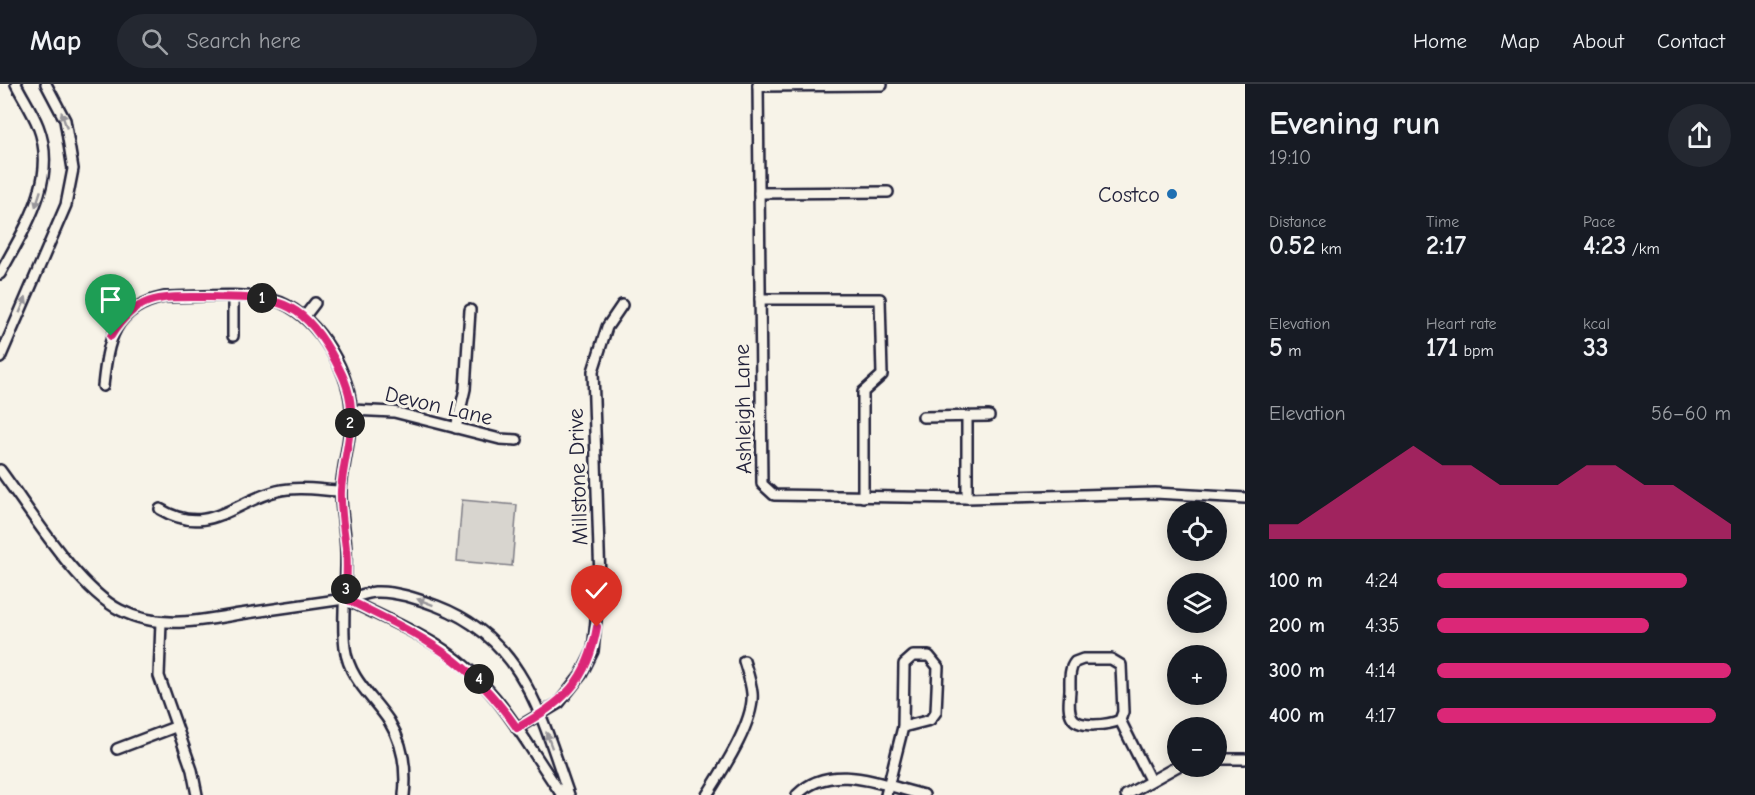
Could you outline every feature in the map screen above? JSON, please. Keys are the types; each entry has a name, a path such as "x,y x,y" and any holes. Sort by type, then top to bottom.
{"street":[{"path":"0,274 36,205 44,163 38,126 16,84"},
{"path":"0,358 66,205 73,169 65,120 46,84"},
{"name":"Ashleigh Lane","path":"882,85 758,85 762,484 774,495 967,498 1155,493 1245,498"},
{"path":"759,193 888,192"},
{"path":"103,386 111,336 122,319 135,307 164,297 233,297 274,300 305,316 320,333 342,372 349,390 351,410 341,491 342,525 346,550 345,648 352,671 365,693 388,720 398,740 405,763 404,795"},
{"path":"233,297 233,336"},
{"path":"760,299 880,299 882,375 863,392 863,497"},
{"path":"305,316 315,303"},
{"name":"Millstone Drive","path":"517,728 559,703 581,675 593,651 600,580 593,371 607,327 622,305"},
{"path":"456,428 465,389 470,310"},
{"name":"Devon Lane","path":"351,410 393,412 517,440"},
{"path":"967,416 967,498"},
{"path":"923,417 989,416"},
{"path":"0,470 87,586 121,610 161,622 193,622 346,599 375,592 414,597 448,610 483,630 512,659 532,693 569,795"},
{"path":"160,509 179,518 204,519 228,514 278,490 341,491"},
{"path":"346,599 415,632 446,651 489,690 562,795"},
{"path":"161,622 159,676 192,770 197,795"},
{"path":"887,790 903,727 904,664 913,656 929,657 938,667 936,712 930,720 903,727"},
{"path":"1120,720 1111,724 1080,724 1072,719 1070,711 1071,671 1075,662 1083,659 1111,659 1121,665 1123,712 1120,720 1150,780"},
{"path":"707,795 740,738 748,714 753,695 744,661"},
{"path":"117,749 175,727"},
{"path":"1227,759 1245,759"},
{"path":"1126,795 1167,772"},
{"path":"797,795 814,783 829,777 855,778 887,790 924,795"}],"shaded area":[{"path":"462,500 517,505 512,566 457,561"}],"place":[{"name":"Costco","path":"1172,194"}],"route":[{"path":"111,336 122,319 135,307 149,300 164,297 274,300 305,316 320,333 342,372 349,390 351,410 341,491 342,525 346,550 346,599 415,632 446,651 489,690 517,728 559,703 581,675 593,651 597,627"}]}
